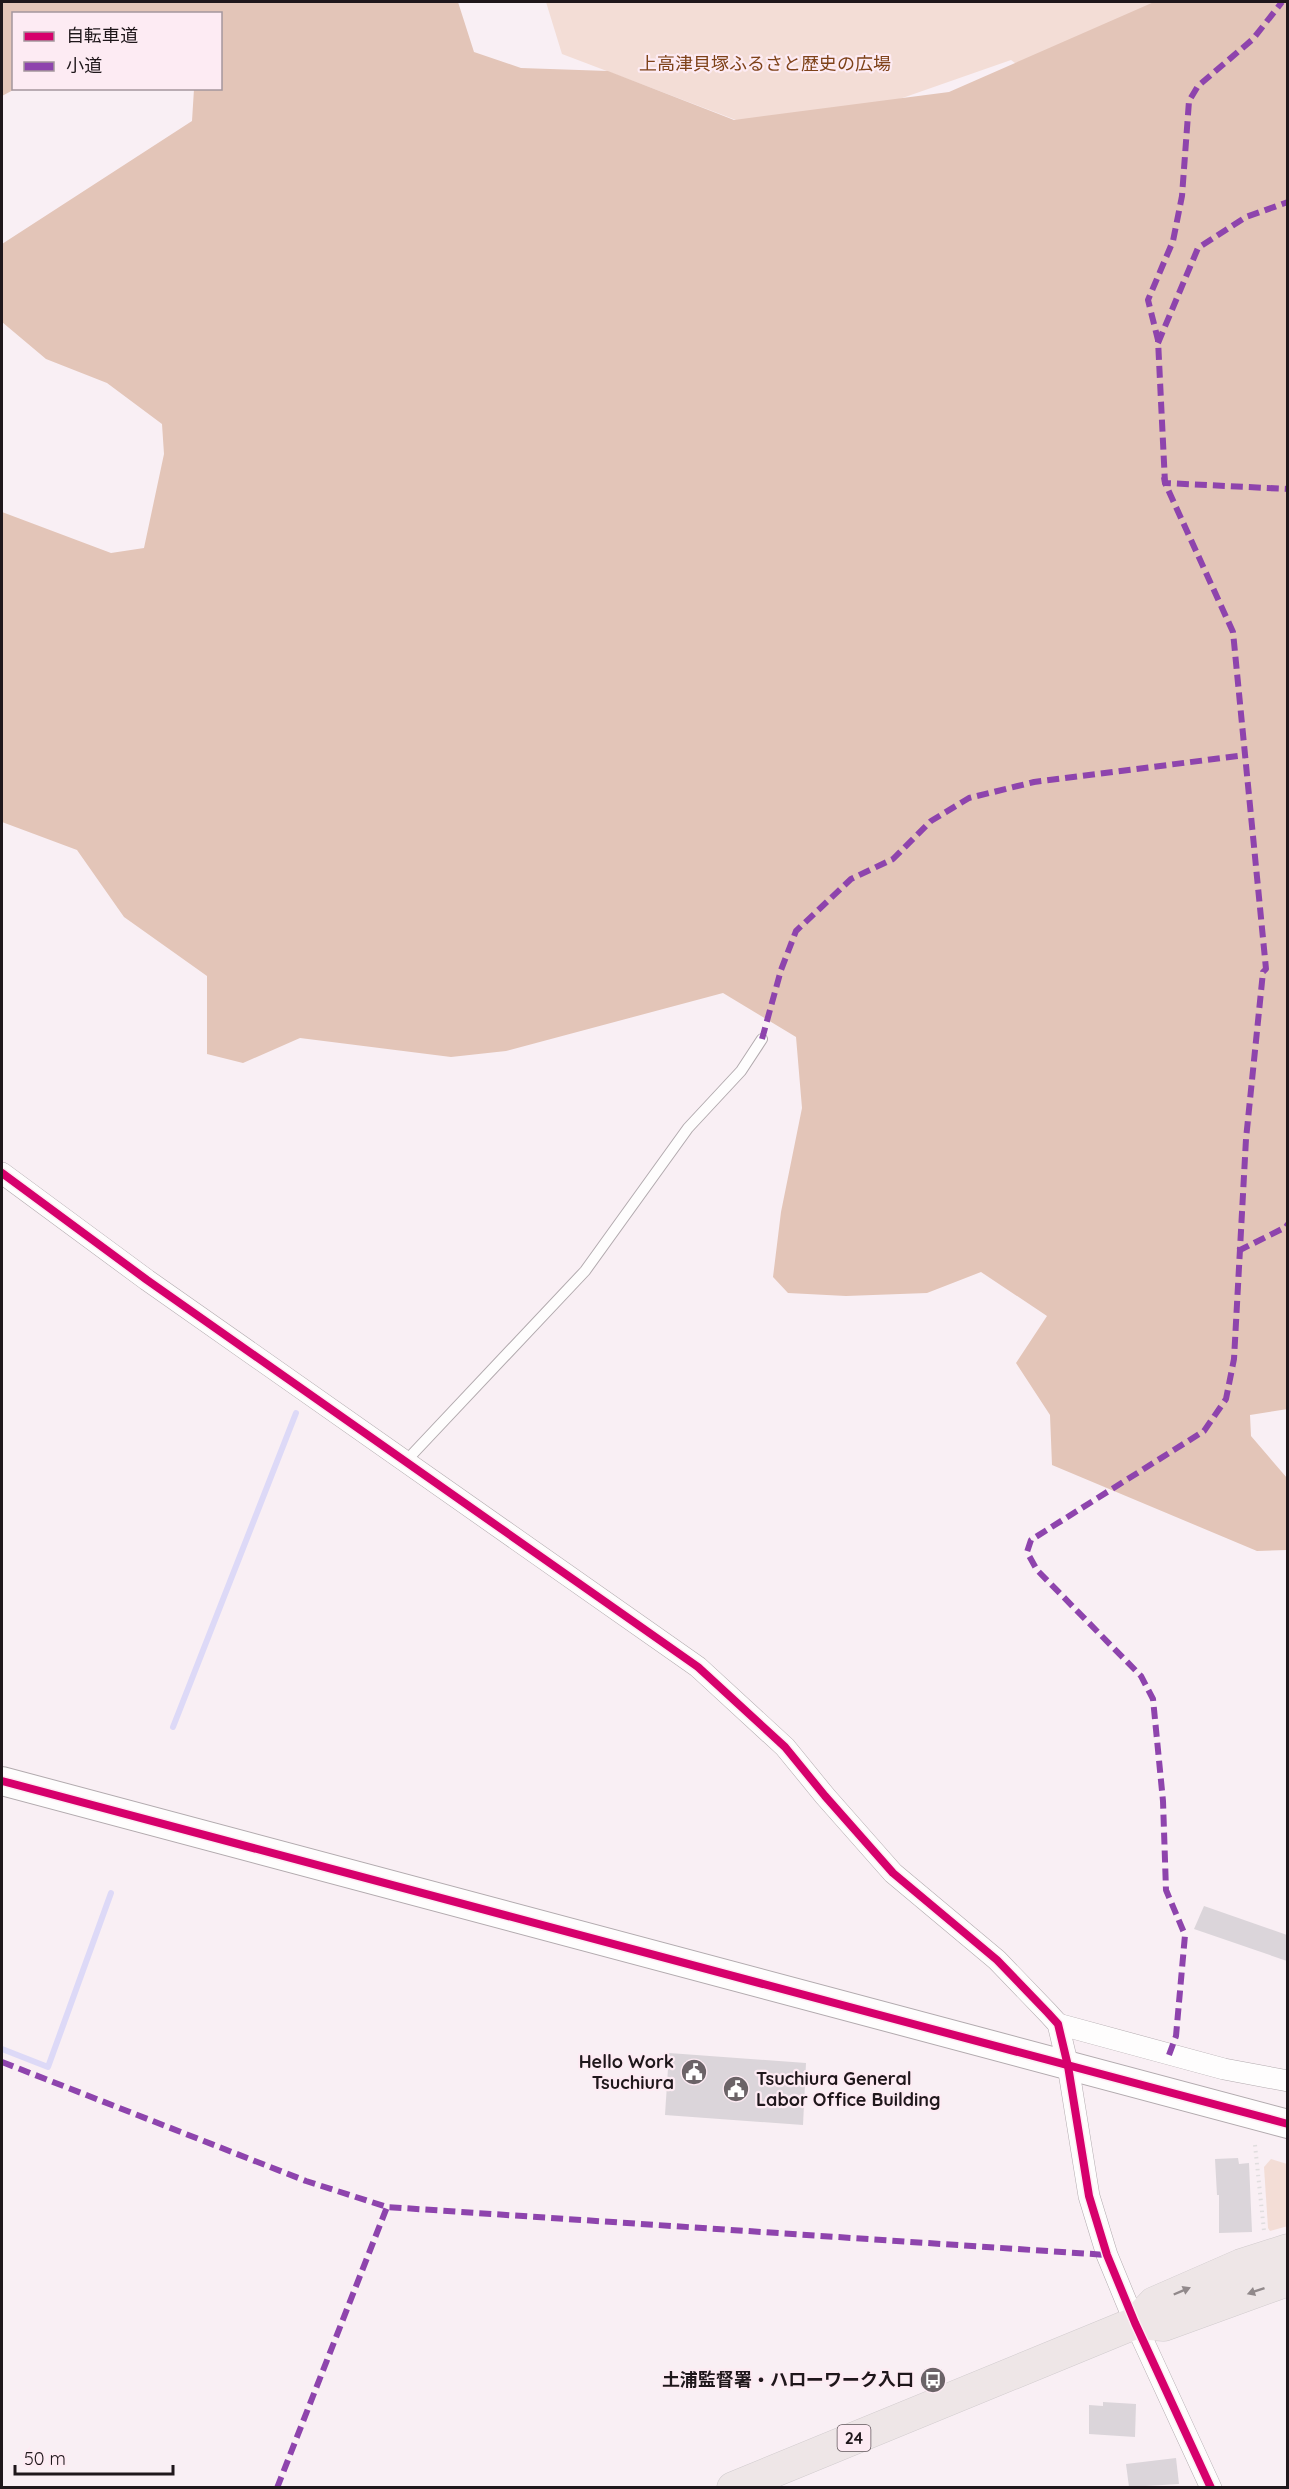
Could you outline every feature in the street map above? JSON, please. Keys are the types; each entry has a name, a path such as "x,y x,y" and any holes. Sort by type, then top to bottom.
{"main road":[{"name":"24","path":"1135,2324 1154,2303 1241,2265 1276,2244"},
{"name":"24","path":"733,2487 1135,2324 1164,2325 1287,2280"}],"street":[{"path":"2,1173 147,1280 698,1667 785,1747 893,1873 998,1960 1058,2024 1068,2066 1089,2196 1111,2266 1135,2324 1211,2487"},
{"path":"2,1781 1287,2124"},
{"path":"1058,2024 1224,2069 1287,2081"}],"lane":[{"path":"405,1462 585,1271 688,1128 741,1071 762,1039"}],"path":[{"path":"1255,2145 1276,2244"}],"green space":[{"name":"上高津貝塚ふるさと歴史の広場","path":"546,2 1282,2 1084,116 1011,60 848,117 757,128 562,54"},
{"path":"1271,2159 1287,2164 1288,2226 1270,2231 1264,2167"}],"shaded area":[{"path":"2,2 458,2 474,52 521,68 608,71 734,120 949,92 1154,2 1287,2 1288,1409 1250,1415 1251,1436 1287,1478 1287,1550 1257,1551 1052,1465 1050,1415 1016,1363 1047,1316 981,1272 927,1293 846,1296 788,1293 773,1277 781,1212 802,1108 796,1037 723,993 506,1051 451,1057 300,1038 243,1063 207,1054 207,976 124,917 77,850 2,822 2,512 111,553 144,548 164,454 162,424 107,383 46,359 2,322 2,244 192,121 194,90 222,90 222,12 12,12 13,90 2,96"}],"building":[{"path":"1204,1906 1287,1935 1287,1961 1194,1929"},
{"name":"Tsuchiura General Labor Office Building","path":"669,2053 806,2063 803,2125 665,2115"},
{"path":"1238,2158 1239,2164 1249,2163 1252,2232 1219,2233 1219,2195 1217,2195 1215,2159"},
{"path":"1103,2402 1136,2404 1135,2437 1089,2434 1089,2405 1103,2406"},
{"path":"1176,2458 1179,2484 1129,2487 1126,2464"}],"waterway":[{"path":"173,1727 296,1413"},
{"path":"2,2049 48,2067 111,1893"}],"marked path":[{"path":"1169,2055 1176,2036 1185,1935 1166,1890 1163,1801 1153,1699 1141,1676 1037,1570 1027,1552 1031,1540 1204,1431 1226,1399 1234,1359 1246,1139 1263,972 1266,969 1233,632 1165,483 1158,340 1148,300 1173,241 1182,196 1189,101 1198,86 1253,39 1282,2"},
{"path":"1158,343 1198,248 1246,217 1288,202"},
{"path":"1164,477 1165,483 1288,489"},
{"path":"762,1039 781,970 796,931 851,879 893,859 931,821 969,798 1034,782 1246,755"},
{"path":"1238,1251 1288,1224"},
{"path":"2,2062 306,2181 387,2207 1107,2255"},
{"path":"277,2488 387,2207"}],"cycle path":[{"path":"2,1173 147,1280 698,1667 785,1747 893,1873 997,1960 1048,2013 1058,2024 1068,2066 1089,2196 1107,2255 1135,2323 1211,2488"},
{"path":"2,1781 1288,2124"}],"place":[{"name":"Hello Work Tsuchiura","path":"694,2072"},
{"name":"Tsuchiura General Labor Office Building","path":"736,2089"},
{"name":"土浦監督署・ハローワーク入口","path":"933,2380"}]}
